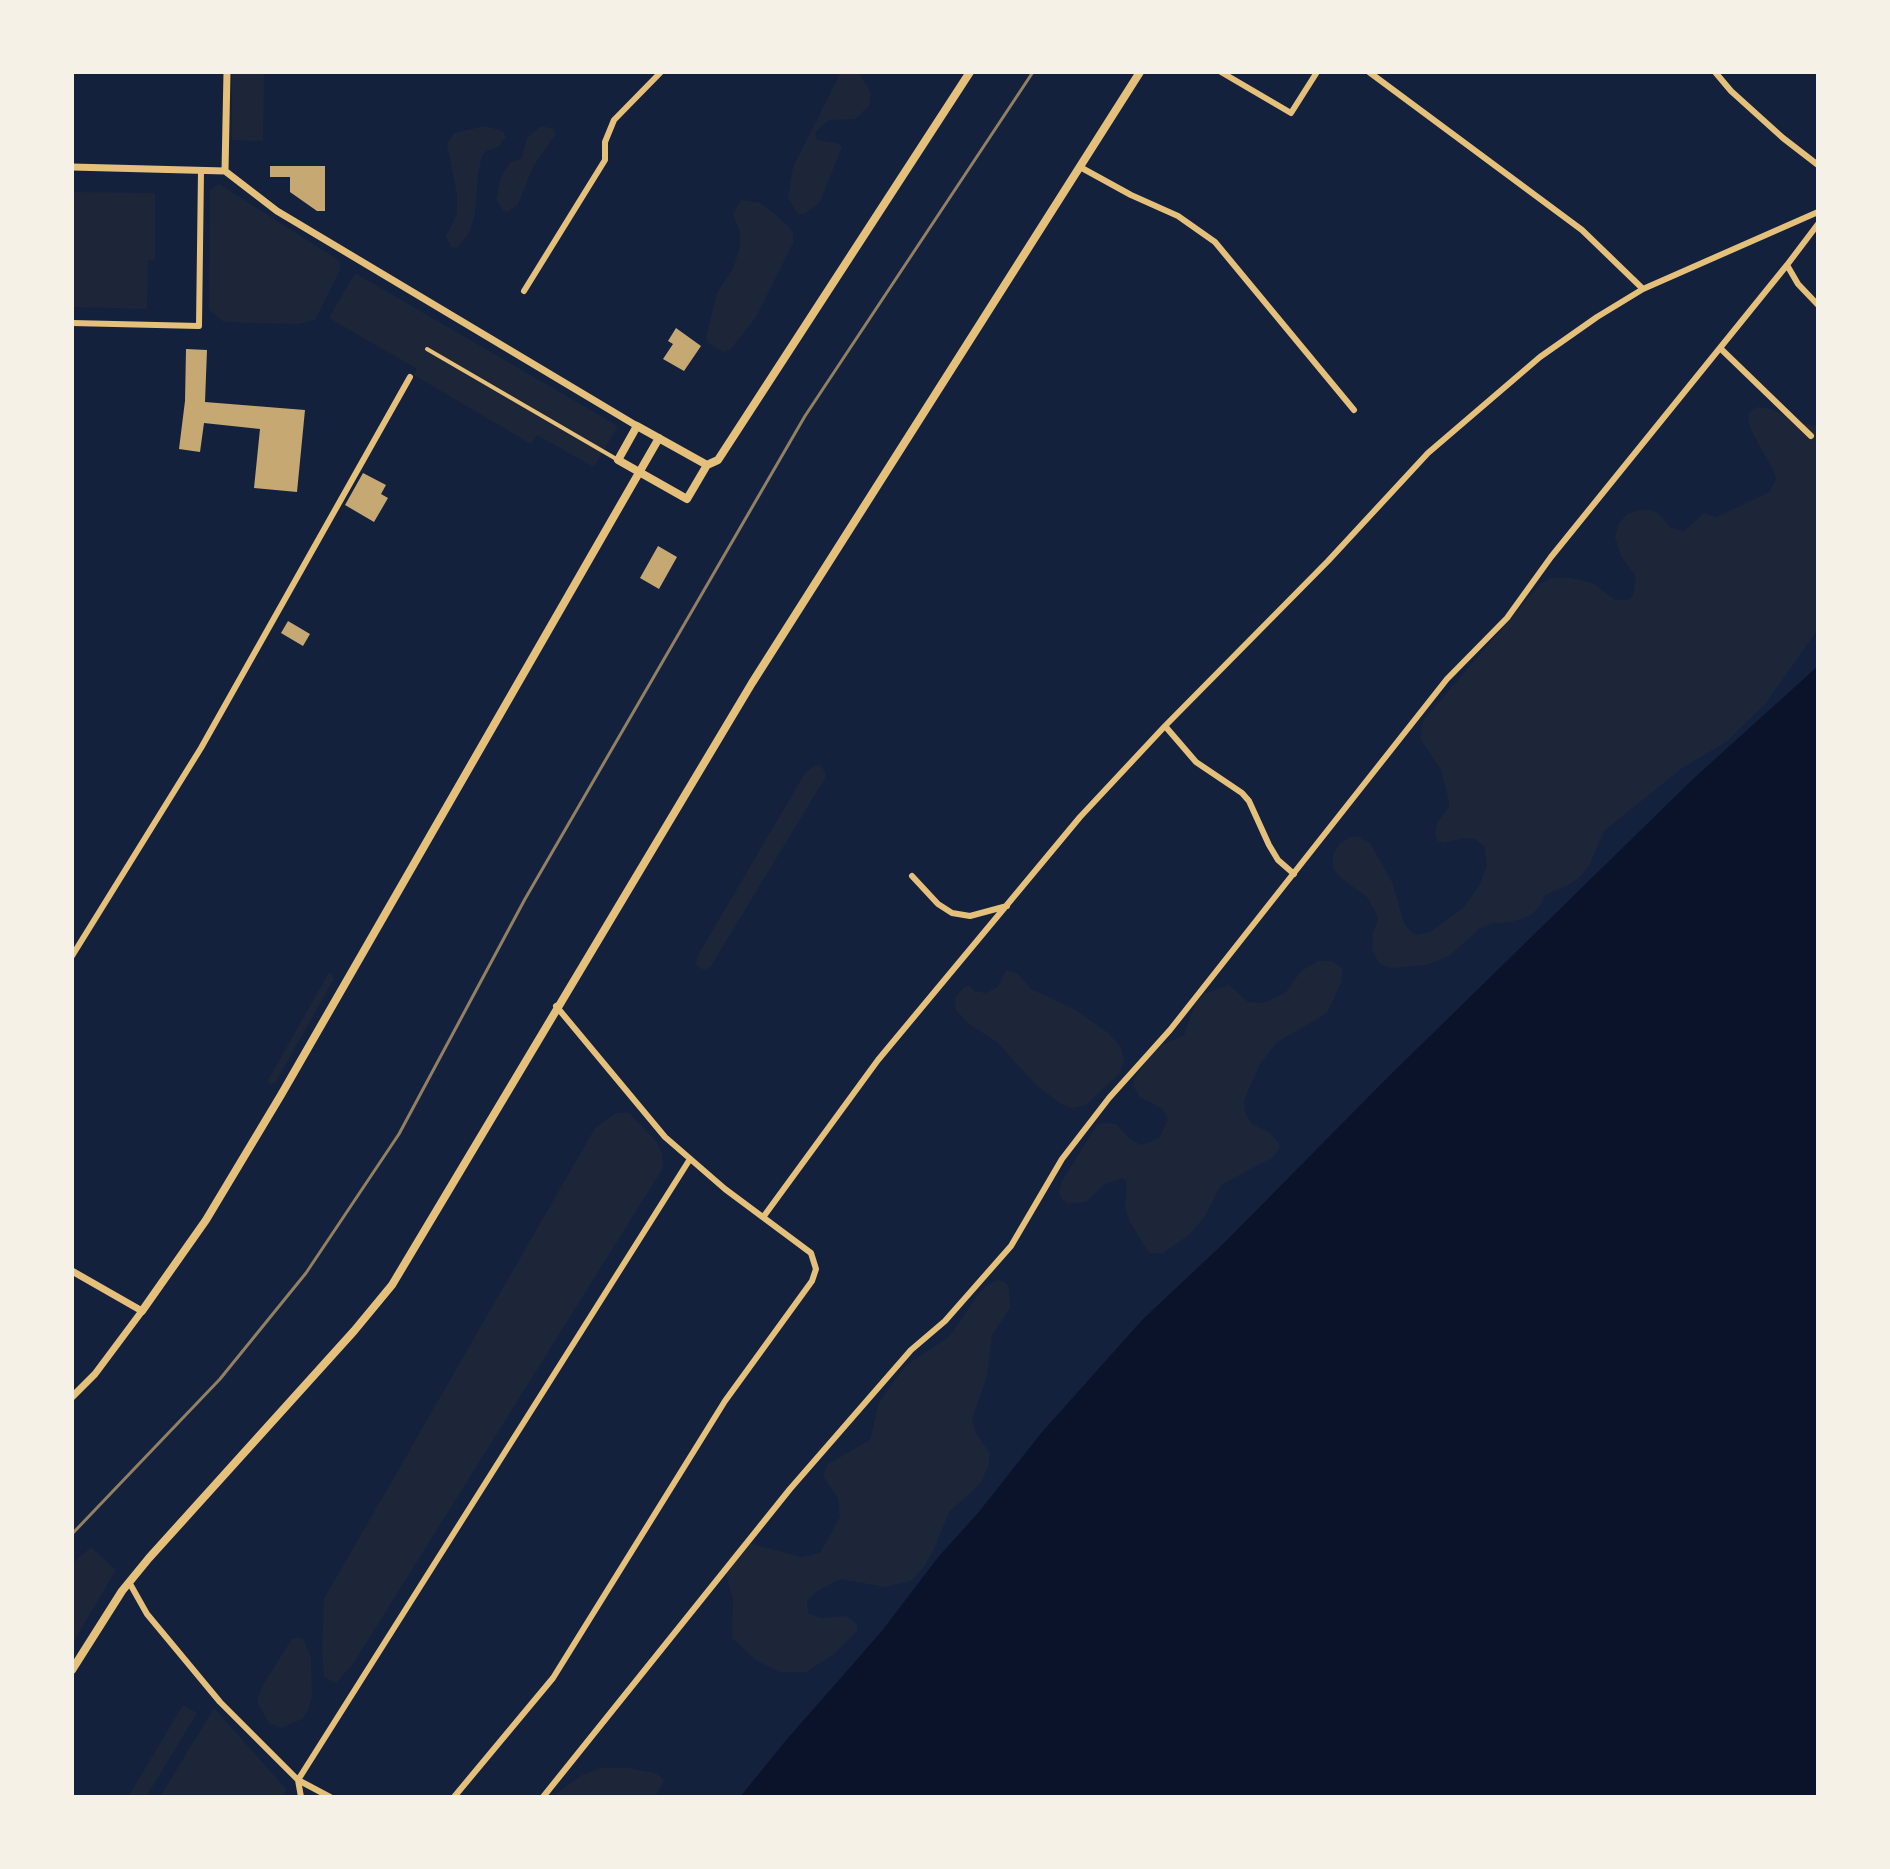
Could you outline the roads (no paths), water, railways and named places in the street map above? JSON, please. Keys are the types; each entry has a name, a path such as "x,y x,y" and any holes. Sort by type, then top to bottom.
{"main road":[{"path":"707,465 637,426 618,460 687,499 707,465 718,460 970,72"},
{"path":"72,1670 129,1582 392,1285 556,1006 760,670 1140,72"},
{"path":"142,1311 206,1220 273,1107 659,438"}],"street":[{"path":"225,171 227,72"},
{"path":"524,291 605,160 605,142 614,120 661,72"},
{"path":"1221,72 1291,113 1317,72"},
{"path":"1369,72 1582,230 1643,289"},
{"path":"1715,72 1731,91 1783,138 1818,165"},
{"path":"72,167 225,171 277,211 637,426"},
{"path":"1080,167 1178,216 1215,242 1354,410"},
{"path":"72,323 199,326 201,171"},
{"path":"764,1216 878,1060 1080,817 1456,427 1540,357 1643,289 1818,212"},
{"path":"543,1797 790,1489 911,1350 945,1321 1011,1246 1062,1159 1099,1111 1170,1030 1260,912 1294,874 1447,679 1507,618 1551,557 1818,224"},
{"path":"1787,265 1798,284 1818,305"},
{"path":"1720,348 1811,436"},
{"path":"427,349 618,460"},
{"path":"72,956 201,748 410,377"},
{"path":"1165,726 1196,762 1249,801 1278,860 1294,874"},
{"path":"912,876 938,904 952,913 970,916 1007,906"},
{"path":"454,1797 553,1678 725,1401 812,1281 816,1269 811,1253 725,1189 665,1137 556,1006"},
{"path":"301,1797 298,1780 690,1159"},
{"path":"72,1271 142,1311 95,1374 72,1397"},
{"path":"129,1582 147,1614 220,1702 298,1780 330,1797"}],"railway":[{"path":"72,1534 220,1379 306,1273 399,1134 525,899 805,416 1033,72"}]}
